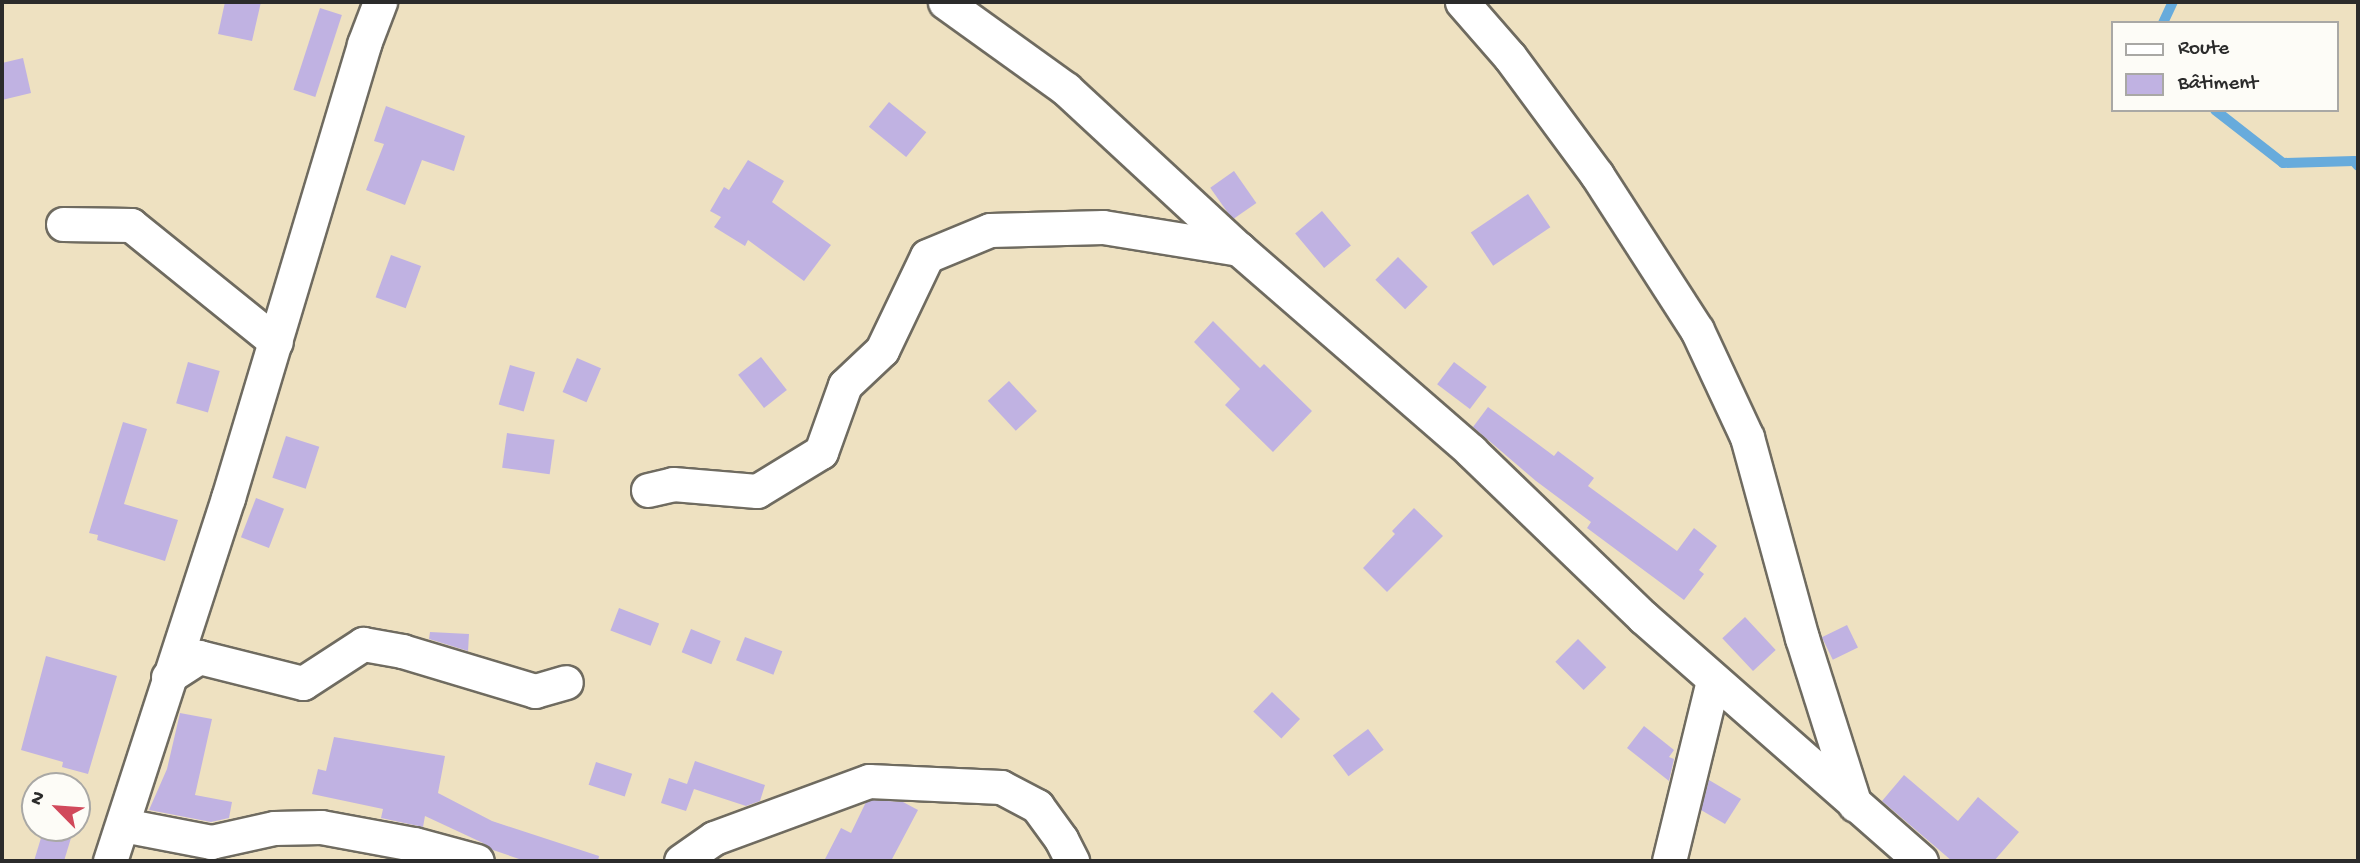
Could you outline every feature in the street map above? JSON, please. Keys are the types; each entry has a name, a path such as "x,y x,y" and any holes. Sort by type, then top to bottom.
{"street":[{"path":"110,861 276,342 364,44 380,2"},
{"path":"945,2 1066,89 1238,249 1471,451 1713,680 1922,861"},
{"path":"1462,2 1510,57 1597,175 1697,330 1747,437 1802,638 1855,805"},
{"path":"63,224 131,225 276,342"},
{"path":"648,489 673,484 757,491 821,452 845,385 882,350 927,256 990,230 1103,227 1238,249"},
{"path":"168,677 200,657 303,683 363,644 402,651 535,691 566,682"},
{"path":"1669,861 1713,680"},
{"path":"681,861 714,838 869,781 1001,787 1037,806 1061,838 1072,861"},
{"path":"123,825 211,842 274,828 321,827 414,844 477,861"}],"building":[{"path":"225,2 261,2 252,41 218,34"},
{"path":"320,8 342,15 315,97 293,90"},
{"path":"23,58 31,93 2,100 2,63"},
{"path":"889,102 926,132 906,157 869,127"},
{"path":"386,106 465,136 454,171 422,160 405,205 366,190 384,144 374,141"},
{"path":"748,160 784,181 772,202 831,245 804,281 748,240 745,246 714,227 721,217 710,211 724,187 729,190"},
{"path":"1234,171 1256,203 1233,220 1210,188"},
{"path":"1528,194 1550,227 1493,266 1471,233"},
{"path":"1322,211 1351,245 1324,268 1295,233"},
{"path":"391,255 421,266 406,308 376,297"},
{"path":"1398,257 1428,287 1405,309 1375,280"},
{"path":"1213,321 1260,368 1264,364 1312,411 1273,452 1225,405 1240,389 1194,342"},
{"path":"761,357 787,390 764,408 738,375"},
{"path":"577,358 601,368 586,402 563,392"},
{"path":"188,362 220,371 208,412 176,403"},
{"path":"1454,362 1487,387 1470,409 1437,384"},
{"path":"510,365 535,372 524,412 499,404"},
{"path":"1009,381 1037,411 1016,431 988,401"},
{"path":"1488,407 1554,456 1558,451 1594,478 1588,486 1677,551 1694,528 1717,546 1699,570 1704,574 1684,600 1587,528 1591,522 1536,481 1473,427"},
{"path":"123,422 147,429 124,504 178,520 165,561 97,540 98,535 89,533"},
{"path":"507,433 555,440 550,474 502,468"},
{"path":"286,436 319,447 306,489 272,478"},
{"path":"256,498 284,509 269,548 241,537"},
{"path":"1414,508 1443,536 1387,592 1363,568 1395,534 1392,531"},
{"path":"619,608 659,623 651,646 610,630"},
{"path":"1745,617 1776,650 1753,671 1722,638"},
{"path":"1847,625 1858,647 1833,660 1822,637"},
{"path":"691,629 721,641 711,664 682,652"},
{"path":"430,632 469,634 468,651 429,639"},
{"path":"745,637 782,651 773,675 736,660"},
{"path":"1578,639 1606,667 1584,690 1555,662"},
{"path":"46,656 117,676 89,772 62,767 63,762 21,750"},
{"path":"1272,692 1300,719 1281,739 1253,711"},
{"path":"180,713 212,719 195,795 232,802 229,818 211,822 149,810 167,769"},
{"path":"1644,726 1674,750 1669,757 1674,759 1669,781 1627,748"},
{"path":"1368,729 1384,750 1349,776 1333,755"},
{"path":"334,737 445,756 438,793 492,821 599,856 598,861 525,861 493,850 425,816 423,827 381,818 383,809 312,794 318,769 326,771"},
{"path":"695,761 765,785 760,801 746,806 694,789 686,811 661,803 669,778 687,784"},
{"path":"596,762 632,774 625,797 589,785"},
{"path":"1904,775 1958,821 1978,797 2019,832 1994,861 1952,861 1882,801"},
{"path":"1709,780 1741,799 1725,824 1701,810"},
{"path":"866,802 903,802 918,810 891,861 824,861 841,828 851,833"},
{"path":"40,842 70,842 64,861 34,861"}],"waterway":[{"path":"2164,21 2173,2"},
{"path":"2218,112 2283,163 2354,161 2358,166"}]}
